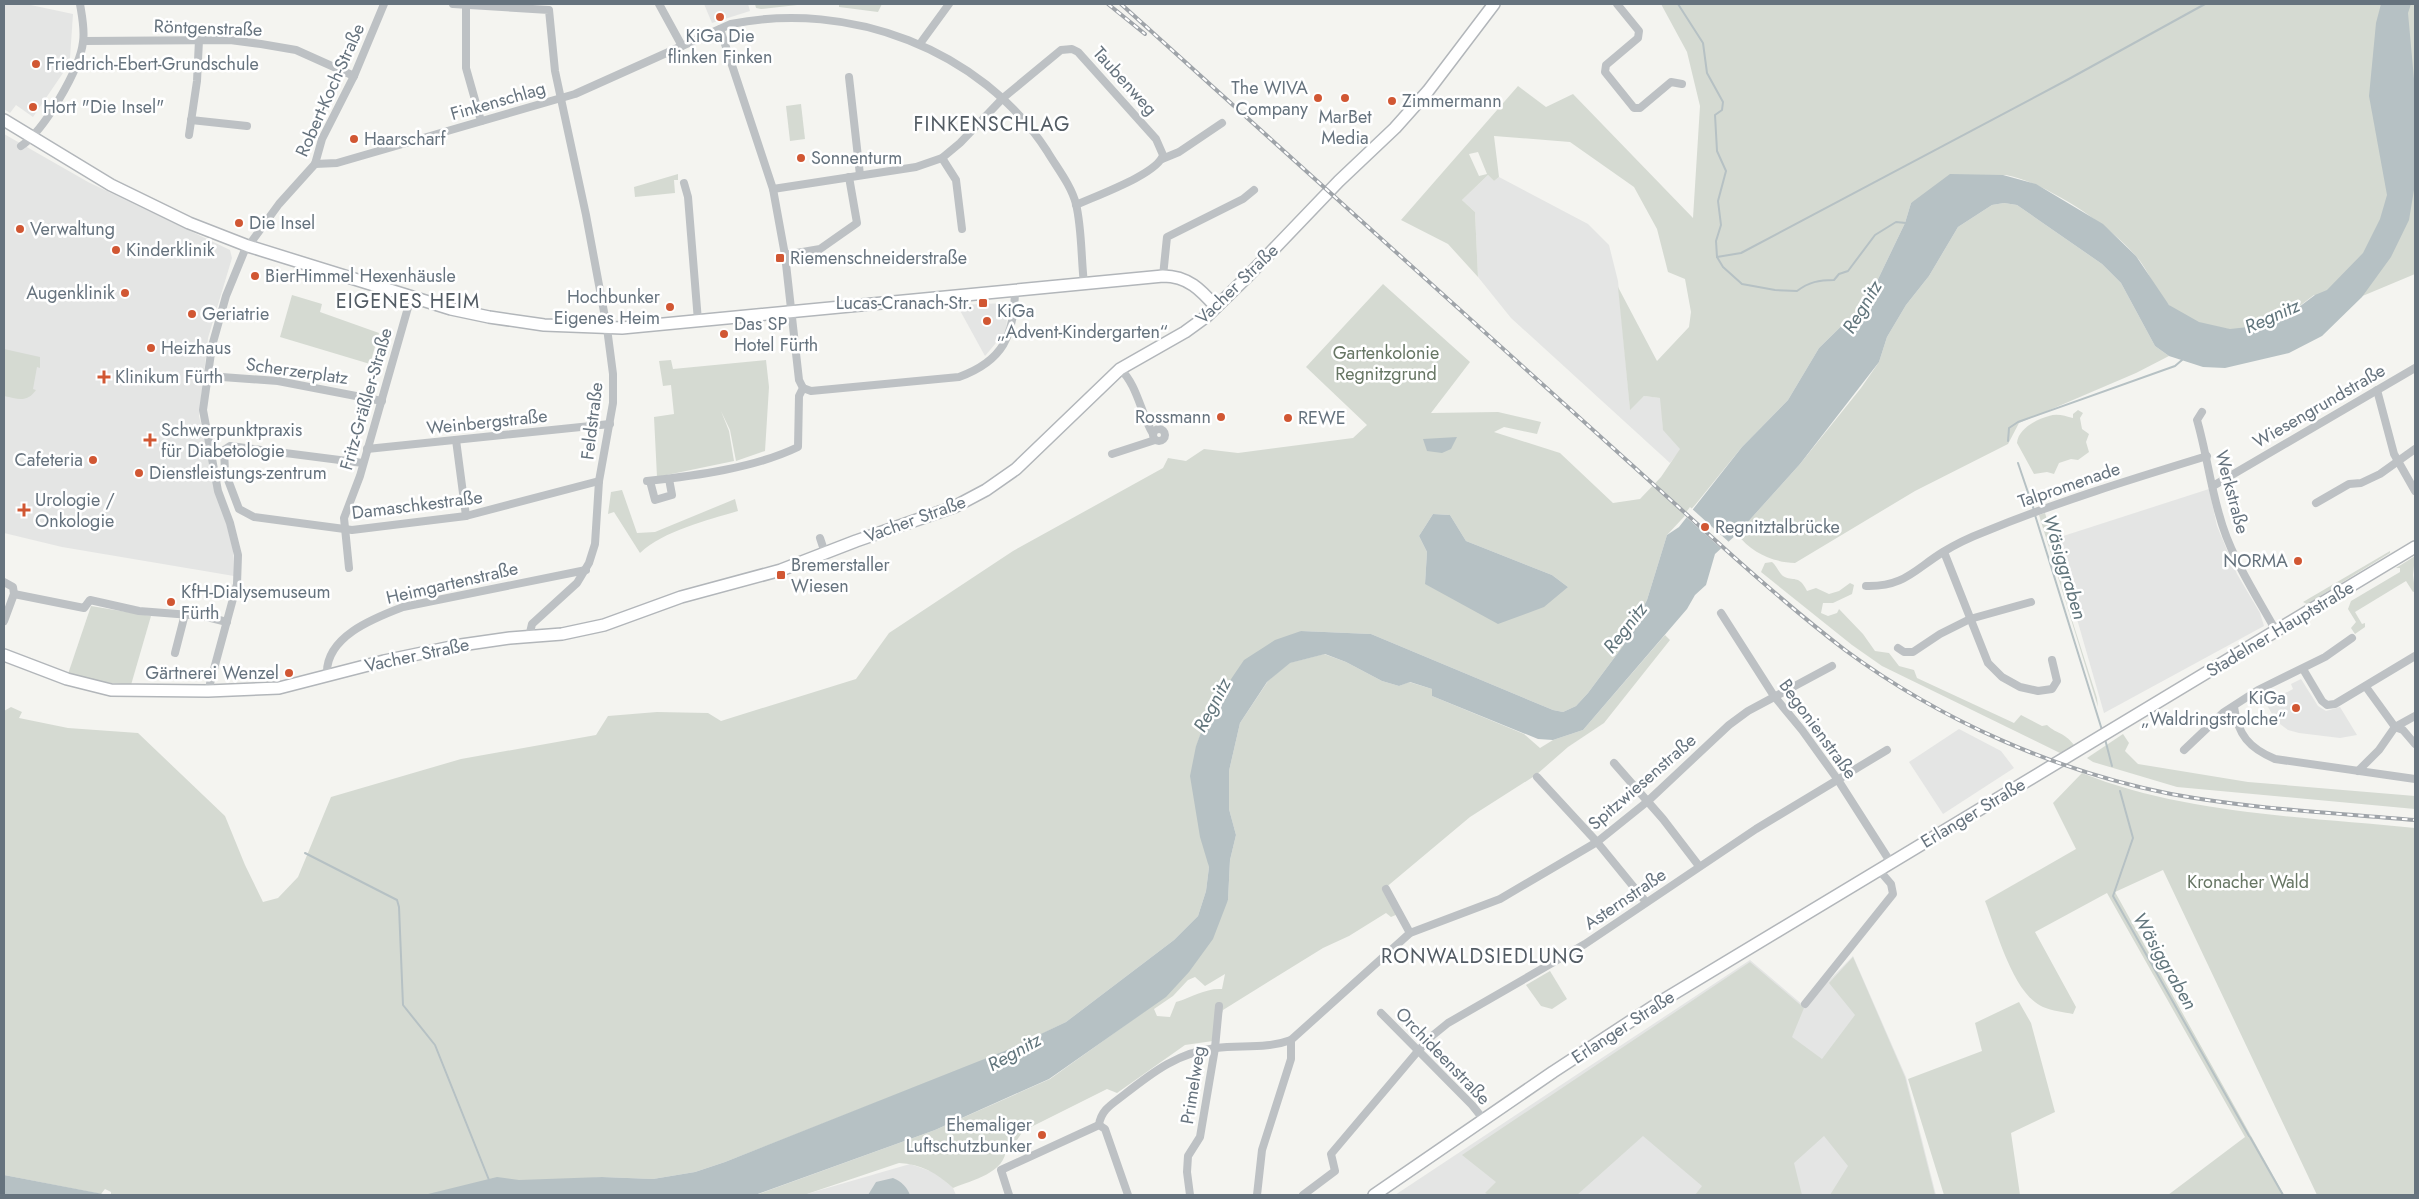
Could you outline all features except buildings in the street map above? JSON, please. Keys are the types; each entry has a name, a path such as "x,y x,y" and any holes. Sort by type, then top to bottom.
{"street":[{"path":"21,146 32,138 73,76 84,41 80,4"},
{"name":"Robert-Koch-Straße","path":"208,691 237,584 238,555 230,524 218,492 203,410 212,346 226,296 244,252 279,204 315,164 322,139 354,76 384,4"},
{"path":"453,4 466,5 466,68 481,121"},
{"path":"659,4 682,46"},
{"path":"922,41 949,4"},
{"name":"Vacher Straße","path":"4,655 92,686 128,691 208,691 279,688 452,646 562,634 604,626 681,596 769,574 940,514 986,490 1033,456 1104,382 1120,369 1185,332 1216,307 1339,181 1395,128 1428,91 1494,4"},
{"path":"1617,4 1639,31 1638,38 1606,65 1605,72 1634,108 1640,108 1672,82 1682,84"},
{"name":"Feldstraße","path":"466,5 548,10 551,44 607,328 613,374 610,424 599,481 595,544 586,570 577,583 538,617 532,624 529,637"},
{"name":"Finkenschlag","path":"315,164 337,163 562,98 720,29 754,18 806,14 831,16 880,27 922,41 964,67 1003,98 1038,138 1070,189 1076,205 1084,284"},
{"path":"669,479 672,495 655,500 648,481 721,470 766,459 798,448 799,396 803,388 800,380 785,255 773,189 720,29"},
{"path":"189,135 197,80 199,40"},
{"name":"Röntgenstraße","path":"84,41 199,40 245,42 296,50 322,60 354,76"},
{"name":"Taubenweg","path":"1003,98 1061,50 1072,49 1078,52 1156,139 1161,147 1162,159"},
{"path":"849,77 860,175"},
{"path":"773,189 916,167 942,158 960,143 1003,98"},
{"path":"4,120 92,175 149,205 248,246 451,309 507,320 607,328 698,321 1163,276 1178,277 1191,282 1216,307"},
{"path":"191,120 247,126"},
{"path":"1076,205 1155,166 1162,159 1179,152 1222,123"},
{"path":"942,158 956,180 962,229"},
{"path":"785,255 820,249 857,223 850,177"},
{"path":"684,182 688,197 698,321"},
{"path":"1163,276 1167,236 1243,199 1254,190"},
{"path":"803,388 811,391 958,377 979,369 993,357 1008,335 1015,310 1015,290"},
{"name":"Fritz-Gräßler-Straße","path":"349,568 344,518 368,449 412,297"},
{"name":"Wiesengrundstraße","path":"2213,486 2415,368"},
{"path":"1112,454 1154,437 1145,421 1128,376 1120,369"},
{"name":"Scherzerplatz","path":"208,376 278,381 382,401"},
{"path":"2377,390 2398,461 2415,491"},
{"name":"Werkstraße","path":"2202,412 2197,420 2207,456 2219,514 2232,550 2276,631"},
{"name":"Weinbergstraße","path":"368,449 610,424"},
{"path":"456,440 466,516"},
{"name":"Damaschkestraße","path":"363,464 230,446 224,450 225,472 238,509 254,517 344,529 374,528 466,516 599,481"},
{"path":"2316,503 2349,484 2362,483 2380,474 2415,449"},
{"name":"Talpromenade","path":"1866,586 1882,586 1907,579 1944,552 1982,533 2045,507 2207,456"},
{"path":"820,538 825,553"},
{"name":"Stadelner Hauptstraße","path":"2068,756 2415,547"},
{"path":"1944,552 1988,663 2002,678 2020,687 2038,691 2052,689 2057,681 2052,660"},
{"name":"Heimgartenstraße","path":"327,676 327,668 342,642 356,628 376,617 403,607 586,570"},
{"path":"4,582 13,587 14,594 4,621"},
{"path":"14,594 84,608 90,600 139,611 185,614 227,622"},
{"path":"1898,648 1904,652 1913,652 1940,634 1970,620 2030,602"},
{"name":"Begonienstraße","path":"1721,613 1774,696 1802,730 1838,780 1891,863"},
{"path":"175,653 185,614"},
{"path":"2184,750 2224,712 2234,708 2258,690 2303,669 2352,638"},
{"path":"2303,669 2322,701 2327,705 2335,704 2366,687 2415,656"},
{"name":"Spitzwiesenstraße","path":"1291,1040 1410,933 1500,899 1597,842 1648,801 1729,725 1774,696 1832,666"},
{"path":"2366,687 2395,727 2402,730 2415,744"},
{"path":"2234,708 2236,725 2247,742 2259,752 2275,759 2415,779"},
{"path":"2358,771 2379,750 2395,727 2415,716"},
{"name":"Asternstraße","path":"1302,1195 1335,1171 1331,1154 1418,1051 1448,1023 1585,944 1699,866 1887,750"},
{"name":"Erlanger Straße","path":"1374,1195 1660,1002 2068,756"},
{"path":"1614,763 1648,801 1699,866"},
{"path":"1537,777 1597,842 1646,902"},
{"path":"1805,1004 1893,894 1891,884 1879,870"},
{"path":"1386,889 1410,933"},
{"name":"Primelweg","path":"1190,1195 1187,1172 1188,1156 1200,1137 1215,1048 1219,1006"},
{"name":"Orchideenstraße","path":"1381,1013 1472,1105 1484,1120"},
{"path":"1009,1195 1001,1170 1099,1125 1103,1111 1147,1077 1183,1054 1215,1048 1276,1046 1291,1040 1291,1059 1262,1150 1257,1195"},
{"path":"1099,1125 1105,1129 1128,1195"}],"shaded area":[{"name":"Friedrich-Ebert-Grundschule","path":"4,4 26,4 73,14 70,58 65,70 33,117 16,105 10,113 4,109"},
{"name":"KiGa Die flinken Finken","path":"704,4 748,4 750,11 712,23"},
{"name":"Klinikum Fürth","path":"4,134 88,182 230,250 232,258 208,338 199,416 217,491 233,543 234,576 62,547 4,533"},
{"path":"1488,175 1494,181 1499,177 1588,224 1609,245 1618,281 1630,409 1644,396 1661,398 1663,429 1681,449 1670,463 1511,318 1478,277 1475,212 1462,200"},
{"name":"KiGa „Advent-Kindergarten“","path":"1008,303 1006,331 985,356 957,305"},
{"path":"2209,489 2217,526 2237,574 2260,613 2264,626 2104,713 2054,539"},
{"name":"KiGa „Waldringstrolche“","path":"2301,679 2318,706 2326,711 2340,707 2357,735 2340,738 2299,733 2288,730 2276,721 2263,698 2267,696 2270,701 2293,689 2291,684"},
{"path":"1959,729 2001,751 2014,768 1943,814 1909,762"},
{"path":"1853,956 1906,1077 1936,1195 1395,1195 1750,960 1804,1006"},
{"path":"910,1164 936,1173 953,1188 956,1195 803,1195"}],"green space":[{"path":"755,4 806,4 761,9 756,8"},
{"path":"839,4 882,4 878,12 839,7"},
{"name":"Gartenkolonie Regnitzgrund","path":"1661,4 2415,4 2415,274 2341,305 2314,295 2286,316 2266,325 2254,328 2229,329 2203,324 2170,306 2160,295 2141,262 2110,231 2076,206 2022,179 2006,175 2000,176 1911,203 1905,223 1868,300 1819,348 1788,400 1742,447 1695,505 1667,535 1647,600 1623,646 1576,706 1563,712 1553,710 1371,634 1301,631 1208,713 1196,747 1209,867 1206,891 1198,916 1174,940 1066,1022 1007,1051 725,1162 695,1172 653,1179 602,1177 437,1195 111,1195 111,1192 105,1189 101,1194 4,1175 4,711 11,707 22,712 19,718 68,728 138,733 225,816 245,865 263,902 278,898 298,877 331,797 461,759 596,735 608,716 657,712 708,713 721,721 856,679 889,633 1013,551 1163,468 1168,458 1186,461 1204,449 1238,453 1353,438 1367,425 1306,367 1383,284 1470,362 1431,413 1498,412 1541,422 1537,434 1504,427 1494,432 1560,453 1613,503 1640,499 1661,477 1680,449 1663,430 1660,398 1644,396 1630,410 1618,287 1657,361 1689,327 1691,312 1685,279 1668,272 1657,229 1634,187 1570,142 1494,136 1499,177 1494,181 1488,175 1462,200 1475,212 1478,277 1448,244 1401,220 1518,86 1546,107 1573,94 1693,218 1700,106 1687,52","holes":["1478,152 1487,174 1479,176 1469,154","1433,514 1450,515 1466,541 1552,575 1568,587 1425,584 1427,552 1419,536"]},
{"path":"801,104 805,139 790,141 786,106"},
{"path":"678,174 678,180 674,180 675,193 635,197 634,187"},
{"path":"2004,203 2017,205 2102,264 2121,283 2155,346 2169,356 2136,373 2019,423 2008,444 1915,491 1795,563 1778,561 1755,551 1737,534 1800,464 1861,388 1879,362 1887,337 1906,305 1929,276 1958,227 1992,205"},
{"path":"292,295 322,304 320,312 379,333 370,364 280,337"},
{"path":"4,349 40,357 40,368 37,367 33,389 36,390 29,397 22,399 4,396"},
{"path":"671,360 673,369 766,360 769,387 765,451 736,461 730,430 721,411 729,431 734,461 657,477 654,417 674,414 671,385 663,386 659,361"},
{"path":"2078,410 2083,413 2080,418 2082,429 2089,434 2086,442 2089,452 2078,460 2071,459 2059,463 2054,474 2047,472 2034,474 2017,443 2021,433 2029,425 2049,416 2061,415 2073,418 2073,414"},
{"path":"622,490 637,533 655,532 735,499 738,511 673,532 640,553 614,512 608,514 611,492"},
{"path":"2045,513 2053,539 2051,541 2065,598 2097,698 2098,707 2039,515"},
{"path":"2390,551 2390,553 2307,604 2303,602"},
{"path":"2415,556 2413,575 2415,591 2413,592 2406,581 2355,612 2362,624 2365,623 2365,627 2355,634 2351,628 2356,622 2348,609 2351,601 2400,572 2400,568 2396,568"},
{"path":"1772,562 1783,576 1799,580 1807,591 1816,588 1829,594 1839,591 1850,583 1854,585 1852,594 1833,603 1823,603 1821,613 1828,616 1837,613 1839,609 1863,634 1875,651 1889,653 1899,666 1914,670 1917,678 2014,723 2021,715 2042,726 2047,725 2067,737 2074,745 2060,753 1882,666 1852,645 1761,572 1765,563"},
{"path":"91,606 151,616 131,685 92,681 68,674"},
{"path":"1665,635 1670,640 1604,723 1568,747 1536,775 1470,817 1384,889 1398,914 1391,917 1386,913 1349,936 1323,948 1223,1010 1213,1041 1185,1045 1117,1093 1107,1089 1023,1131 1017,1140 1006,1148 1005,1157 994,1170 953,1188 941,1178 922,1167 899,1163 804,1195 756,1195 935,1130 1050,1079 1166,996 1228,900 1230,860 1236,835 1229,809 1229,771 1240,723 1268,681 1289,663 1324,654 1346,662 1382,681 1399,686 1409,682 1432,689 1432,696 1524,734 1540,748 1553,740 1583,730","holes":["1225,974 1222,989 1204,991 1176,1002 1170,1017 1157,1016 1154,1009 1173,996 1188,980 1195,977 1205,986"]},
{"path":"2123,734 2129,743 2125,751 2138,764 2248,782 2415,796 2415,809 2177,787 2093,762 2087,758"},
{"name":"Kronacher Wald","path":"2082,773 2121,787 2204,806 2289,817 2415,828 2415,1195 2317,1195 2163,870 2115,892 2284,1195 2168,1195 2245,1137 2107,893 2035,932 2076,1007 2073,1014 2043,1007 2032,1000 2023,989 2007,960 1985,901 2076,849 2053,803"},
{"path":"1853,957 1905,1077 1935,1195 1830,1195 1848,1166 1824,1136 1794,1163 1802,1195 1695,1195 1702,1186 1643,1136 1577,1195 1489,1195 1485,1193 1496,1182 1462,1155 1750,962 1804,1008 1792,1037 1822,1059 1855,1015 1829,983"},
{"path":"1550,971 1567,999 1552,1009 1541,1006 1526,985"},
{"path":"2019,1002 2031,1023 2055,1112 2011,1133 2020,1195 1944,1195 1908,1079 1982,1051 1975,1023"}],"water":[{"name":"Regnitz","path":"2381,4 2411,4 2408,13 2415,90 2415,184 2409,220 2391,257 2362,297 2322,336 2289,353 2225,368 2203,367 2169,356 2155,346 2121,283 2102,264 2017,205 2004,203 1992,205 1958,227 1929,276 1906,305 1887,337 1879,362 1800,464 1737,534 1715,554 1706,585 1695,595 1687,609 1583,730 1553,740 1538,739 1432,696 1432,689 1410,682 1399,686 1382,681 1346,662 1325,654 1290,663 1267,682 1240,723 1229,771 1229,809 1236,835 1230,860 1228,900 1213,939 1189,972 1166,997 1049,1079 935,1130 755,1195 424,1195 497,1177 519,1180 602,1177 653,1179 695,1172 725,1162 1007,1050 1066,1022 1174,940 1198,916 1206,891 1209,867 1200,837 1190,776 1196,746 1208,713 1244,660 1275,640 1301,631 1371,634 1553,710 1563,712 1576,706 1623,646 1647,600 1667,535 1679,527 1742,447 1788,400 1819,348 1868,300 1905,223 1911,203 1950,174 2003,175 2036,184 2103,224 2136,256 2169,305 2199,322 2230,329 2267,325 2287,316 2315,295 2327,290 2363,253 2380,219 2387,195 2369,96 2376,23"},
{"path":"1457,437 1451,449 1442,453 1427,451 1423,439"},
{"path":"1433,514 1450,515 1466,541 1552,575 1568,587 1544,607 1498,624 1425,584 1427,552 1419,536"},
{"path":"4,1175 108,1195 4,1195"},
{"path":"893,1178 907,1189 910,1195 868,1195 876,1182"}],"pier":[{"path":"1690,507 1730,543 1723,550 1684,515"}],"waterway":[{"path":"1678,4 1703,43 1707,73 1723,102 1722,110 1715,115 1717,151 1726,171 1718,201 1721,225 1716,241 1717,257 1723,267 1742,284 1775,290 1797,291 1814,282 1834,280 1839,274 1848,271 1875,235 1896,222 1906,223"},
{"path":"1717,257 1741,253 2067,80 2205,4"},
{"name":"Wäsiggraben","path":"2008,441 2009,428 2018,422 2175,366 2182,360"},
{"name":"Wäsiggraben","path":"2018,463 2034,510"},
{"name":"Wäsiggraben","path":"2035,515 2102,730"},
{"name":"Wäsiggraben","path":"2105,739 2112,766"},
{"name":"Wäsiggraben","path":"2120,791 2133,838 2113,896 2249,1136"},
{"path":"305,853 397,900 399,907 403,1005 435,1045 489,1180"},
{"name":"Wäsiggraben","path":"2250,1137 2283,1195"}],"railway":[{"path":"1108,4 1145,34"},
{"path":"1121,4 1789,605 1845,650 1920,699 2000,740 2084,772 2128,784 2171,794 2232,803 2415,820"}],"place":[{"name":"KiGa Die flinken Finken","path":"720,17"},
{"name":"Friedrich-Ebert-Grundschule","path":"36,64"},
{"name":"The WIVA Company","path":"1318,98"},
{"name":"MarBet Media","path":"1345,98"},
{"name":"Zimmermann","path":"1392,101"},
{"name":"Hort \"Die Insel\"","path":"33,107"},
{"name":"Haarscharf","path":"354,139"},
{"name":"Sonnenturm","path":"801,158"},
{"name":"Die Insel","path":"239,223"},
{"name":"Verwaltung","path":"20,229"},
{"name":"Kinderklinik","path":"116,250"},
{"name":"Riemenschneiderstraße","path":"780,258"},
{"name":"BierHimmel Hexenhäusle","path":"255,276"},
{"name":"Augenklinik","path":"125,293"},
{"name":"Lucas-Cranach-Str.","path":"983,303"},
{"name":"Hochbunker Eigenes Heim","path":"670,307"},
{"name":"Geriatrie","path":"192,314"},
{"name":"KiGa „Advent-Kindergarten“","path":"987,321"},
{"name":"Das SP Hotel Fürth","path":"724,334"},
{"name":"Heizhaus","path":"151,348"},
{"name":"Klinikum Fürth","path":"104,377"},
{"name":"Rossmann","path":"1221,417"},
{"name":"REWE","path":"1288,418"},
{"name":"Schwerpunktpraxis für Diabetologie","path":"150,440"},
{"name":"Cafeteria","path":"93,460"},
{"name":"Dienstleistungs-zentrum","path":"139,473"},
{"name":"Urologie / Onkologie","path":"24,510"},
{"name":"Regnitztalbrücke","path":"1705,527"},
{"name":"NORMA","path":"2298,561"},
{"name":"Bremerstaller Wiesen","path":"781,575"},
{"name":"KfH-Dialysemuseum Fürth","path":"171,602"},
{"name":"Gärtnerei Wenzel","path":"289,673"},
{"name":"KiGa „Waldringstrolche“","path":"2296,708"},
{"name":"Ehemaliger Luftschutzbunker","path":"1042,1135"}],"district":[{"name":"FINKENSCHLAG","path":"992,124"},
{"name":"EIGENES HEIM","path":"408,301"},
{"name":"RONWALDSIEDLUNG","path":"1483,956"}]}
